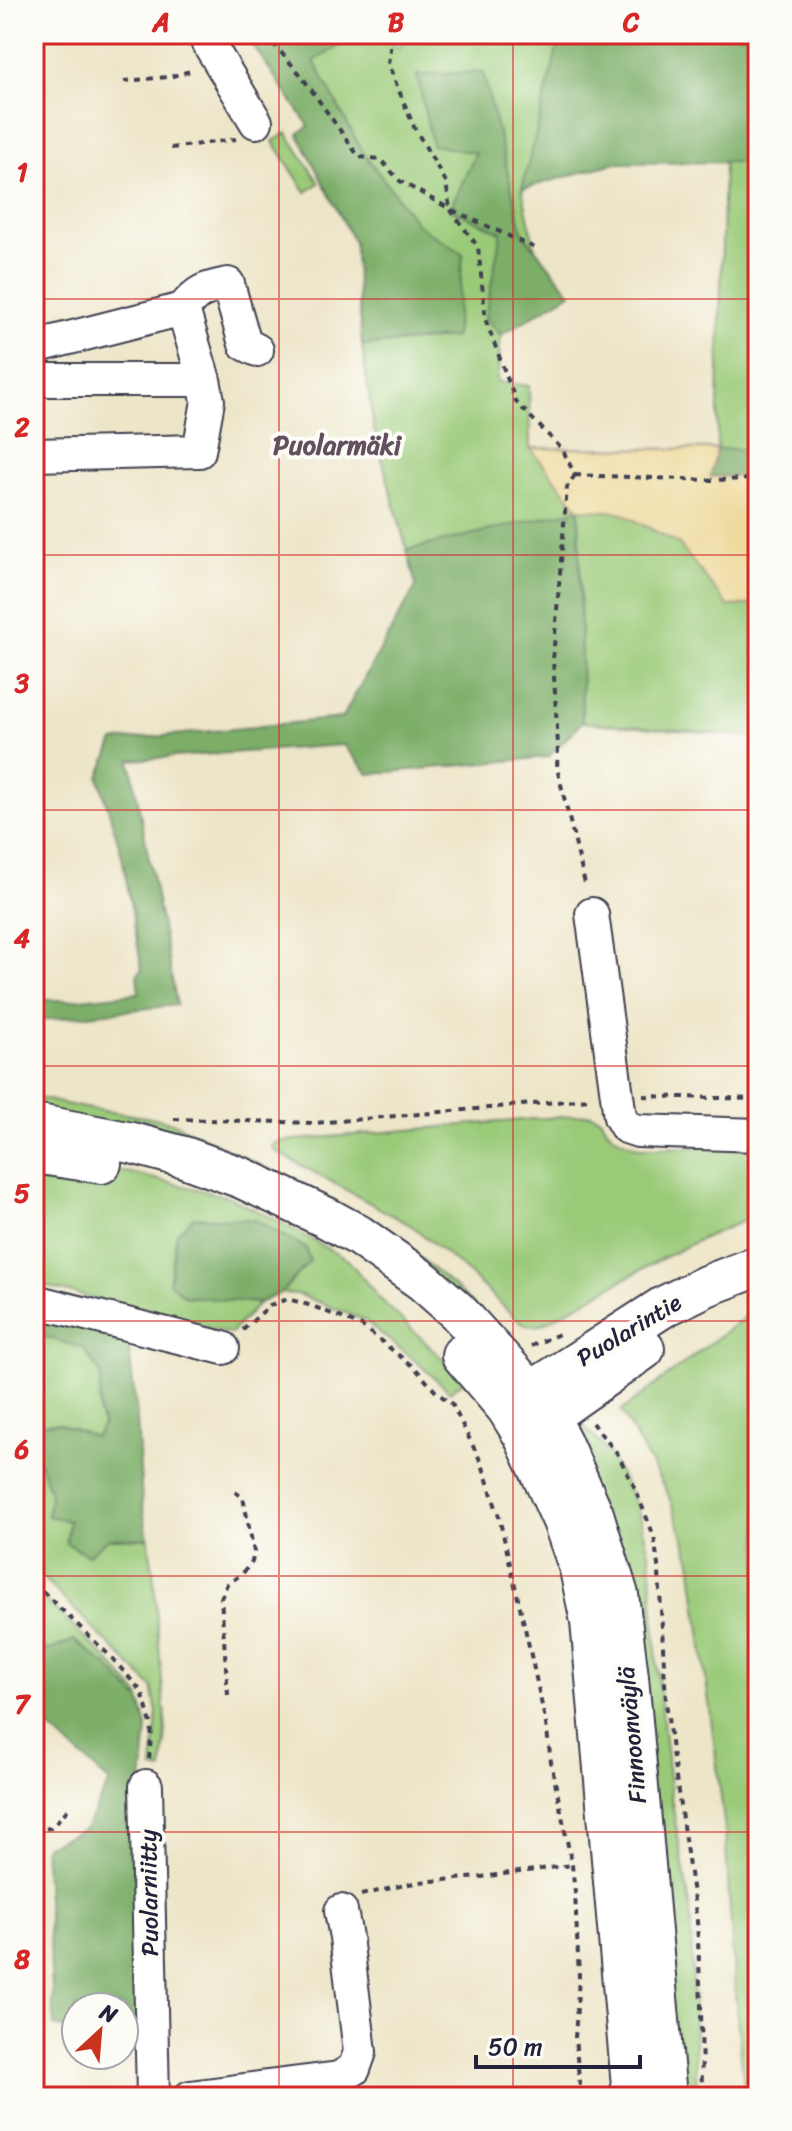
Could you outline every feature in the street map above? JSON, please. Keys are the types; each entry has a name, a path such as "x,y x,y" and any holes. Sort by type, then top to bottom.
{"main road":[{"path":"34,1124 132,1143 184,1157 242,1178 327,1218 381,1250 457,1311 527,1413"},
{"path":"34,1153 176,1174 246,1195 284,1214 335,1243 393,1288 527,1413"},
{"name":"Puolarintie","path":"527,1413 663,1307 706,1286 758,1269"},
{"name":"Finnoonväylä","path":"527,1413 580,1569 591,1621 633,2097"},
{"name":"Finnoonväylä","path":"527,1413 561,1442 593,1514 618,1595 666,2097"}],"street":[{"path":"203,34 256,122"},
{"path":"34,347 183,309 204,289 228,284 245,344 257,350"},
{"path":"34,455 199,451 208,401 183,309"},
{"path":"34,380 204,380"},
{"path":"592,914 620,1117 626,1127 638,1131 758,1135"},
{"path":"34,1301 223,1348"},
{"name":"Puolarniitty","path":"146,1786 153,2097"},
{"path":"190,2097 339,2078 354,2069 360,2052 341,1911"}],"path":[{"path":"265,34 300,74 359,157 380,159 400,181 450,209 535,248"},
{"path":"392,34 388,64 414,127 446,182 450,209 478,247 486,321 516,402 562,449 575,475"},
{"path":"124,81 186,73"},
{"path":"171,148 236,139 256,122"},
{"path":"575,475 758,479"},
{"path":"575,475 567,487 553,659 557,768 592,914"},
{"path":"34,506 41,505"},
{"path":"174,1119 316,1123 617,1096 758,1099"},
{"path":"223,1348 270,1305 288,1299 362,1326 452,1404 482,1464 499,1517 546,1724 572,1865 579,1977 575,2038 581,2097"},
{"path":"228,1695 221,1598 227,1584 242,1574 252,1562 254,1552 243,1497 233,1491"},
{"path":"34,1583 110,1656 142,1692 152,1727 146,1786"},
{"path":"34,1830 51,1828 70,1807"},
{"path":"341,1911 349,1899 369,1891 418,1882 572,1865"}],"green space":[{"path":"245,34 360,34 314,61 362,151 418,225 463,254 455,337 362,346 354,242 298,134 309,126"},
{"path":"360,34 372,34 400,48 407,34 561,34 522,189 535,248 523,234 476,152 502,232 485,318 501,335 497,382 529,386 530,448 579,509 619,512 678,543 728,606 758,604 758,737 582,722 579,510 407,550 374,430 362,346 455,337 463,254 418,225 362,151 313,61"},
{"path":"561,34 758,34 758,162 614,163 522,189"},
{"path":"483,72 523,234 571,293 501,335 485,318 501,232 450,209 476,153 432,145 417,75"},
{"path":"287,133 319,183 306,192 273,141"},
{"path":"724,161 758,162 758,450 717,449"},
{"path":"717,449 758,450 758,475 709,477"},
{"path":"579,509 582,722 548,757 369,774 343,745 130,760 177,1005 34,1021 34,1000 139,993 137,975 142,969 122,856 99,777 114,741 342,718 416,586 407,550"},
{"path":"34,1097 176,1124 326,1197 412,1251 518,1344 514,1350 503,1344 419,1269 361,1227 329,1209 280,1185 190,1150 129,1133 34,1114"},
{"path":"590,1114 600,1118 617,1138 641,1148 758,1149 758,1215 659,1260 541,1325 529,1326 519,1321 412,1226 275,1151 272,1146 284,1141"},
{"path":"34,1161 131,1173 229,1197 274,1219 348,1260 379,1298 465,1380 450,1392 364,1320 298,1294 281,1293 309,1261 185,1296 259,1303 230,1334 34,1283"},
{"path":"194,1217 255,1220 306,1248 310,1261 281,1293 259,1303 185,1296 169,1283 177,1233"},
{"path":"34,1306 127,1330 142,1503 148,1538 108,1539 88,1555 66,1543 69,1521 48,1516 50,1494 41,1464 34,1466 34,1425 58,1423 95,1437 103,1425 99,1413 101,1374 83,1348 34,1334"},
{"path":"758,1307 758,2087 744,2088 725,1829 691,1560 668,1494 621,1411"},
{"path":"34,1334 83,1348 101,1374 99,1413 103,1425 95,1437 58,1423 34,1425"},
{"path":"578,1419 608,1452 637,1506 650,1556 657,1664 671,1797 690,1905 697,2097 680,2097 576,1436"},
{"path":"41,1463 50,1494 48,1515 70,1521 88,1555 108,1539 148,1538 166,1731 162,1771 153,1769 157,1712 152,1687 34,1569 34,1466"},
{"path":"34,1589 111,1663 139,1695 137,1699 107,1666 48,1651 34,1639"},
{"path":"34,1639 48,1651 74,1640 107,1666 137,1698 139,1695 147,1727 142,1783 140,2049 140,1991 60,1991 60,2028 54,2026 44,1846 85,1829 110,1782 34,1714"}],"sand":[{"path":"530,448 717,449 710,477 758,475 758,604 728,606 678,543 619,512 579,509"}],"district":[{"name":"Puolarmäki","path":"337,445"}]}
